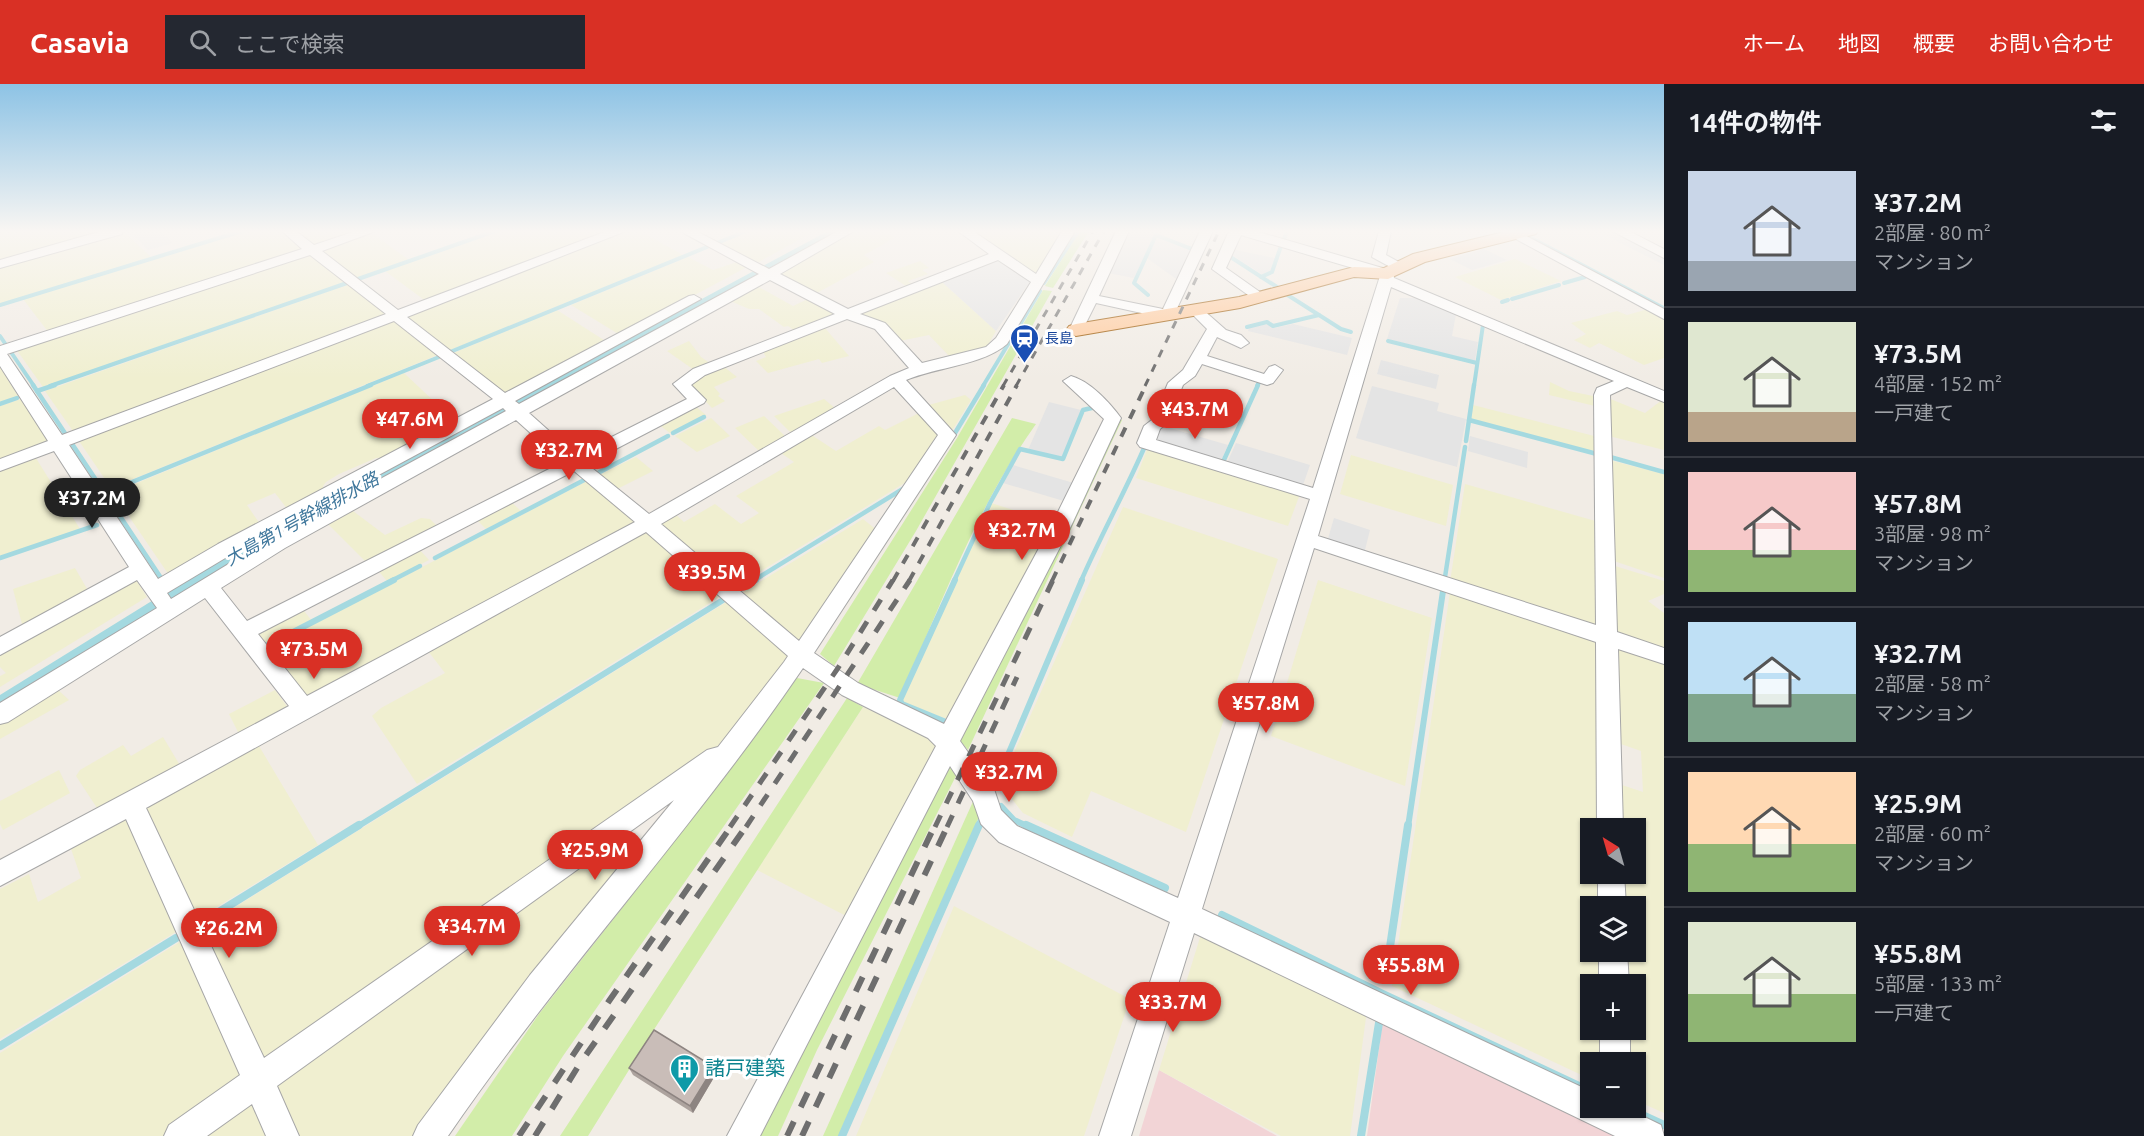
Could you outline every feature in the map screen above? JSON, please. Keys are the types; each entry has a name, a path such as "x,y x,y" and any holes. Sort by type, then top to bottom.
{"main road":[{"path":"1076,330 1196,311 1324,280"}],"street":[{"path":"162,596 140,570 66,440 4,350 219,280"},
{"path":"350,280 511,406 801,655 850,689 936,731 948,743 985,797 990,816 1008,834 1580,1097"},
{"path":"0,465 490,280"},
{"path":"0,715 225,549 511,406 743,280"},
{"path":"782,280 848,314 880,326 919,369"},
{"path":"244,632 698,400 681,384 699,372 934,280"},
{"path":"1076,330 1100,280"},
{"path":"1091,298 1166,314 1183,280"},
{"path":"1235,280 1260,297"},
{"path":"1115,1136 1390,280"},
{"path":"1405,280 1664,397"},
{"path":"1603,280 1664,315"},
{"path":"0,874 648,523 896,379 919,369 991,350 1002,341 1038,281"},
{"path":"1196,311 1221,333 1236,338 1241,343"},
{"path":"1215,328 1189,373 1176,383 1160,422 1153,426 1146,443 1320,496"},
{"path":"1198,358 1267,380 1275,370"},
{"path":"429,1136 522,1008 737,741 801,655 946,435 896,379"},
{"path":"743,1136 1062,524 1113,418 1087,392 1071,381"},
{"path":"1611,818 1602,396 1603,391 1627,382"},
{"path":"162,596 207,585 511,406"},
{"path":"1307,539 1664,656"},
{"path":"0,647 140,570"},
{"path":"207,585 304,709"},
{"path":"180,1136 737,741"},
{"path":"131,802 283,1136"},
{"path":"1622,1118 1650,1136"}],"shaded area":[{"path":"943,280 1031,280 996,331 941,281"},
{"path":"1400,298 1416,298 1456,314 1452,336 1478,342 1475,361 1387,339"},
{"path":"1268,324 1274,328 1293,324 1352,338 1347,355 1248,331 1249,328"},
{"path":"1381,360 1439,375 1436,389 1377,374"},
{"path":"1372,386 1439,403 1437,411 1466,419 1457,467 1356,438"},
{"path":"1049,402 1081,410 1062,458 1028,450"},
{"path":"1163,426 1228,445 1220,463 1151,442 1159,427"},
{"path":"1470,436 1528,452 1527,468 1468,451"},
{"path":"1236,443 1310,465 1302,488 1226,465"},
{"path":"1013,465 1077,484 1067,502 1003,483"},
{"path":"1334,518 1370,530 1364,554 1327,542"},
{"path":"1383,1019 1580,1113 1580,1118 1591,1118 1629,1136 1367,1136"},
{"path":"1159,1070 1277,1136 1139,1136"}],"green space":[{"path":"0,280 79,280 0,304"},
{"path":"85,280 210,280 49,333 23,299"},
{"path":"228,280 344,280 346,282 43,387 16,349"},
{"path":"397,280 485,280 427,302"},
{"path":"496,280 622,280 448,351 403,315"},
{"path":"632,280 723,280 620,335 571,305"},
{"path":"790,280 841,280 815,294"},
{"path":"897,280 911,280 908,281 915,286 909,288"},
{"path":"1049,280 1058,280 1053,288 1045,286"},
{"path":"1461,280 1561,281 1501,300"},
{"path":"941,281 996,331 988,345 980,350 951,358 929,335 900,341 858,314"},
{"path":"349,284 389,316 360,327 356,324 341,329 344,333 75,434 45,391"},
{"path":"755,285 793,306 808,299 839,316 801,330 794,330 788,326 784,327 759,309 749,309 728,300"},
{"path":"1043,290 1052,291 916,531 834,666 820,654 957,438"},
{"path":"1648,309 1664,317 1664,358 1644,365 1599,343 1590,348 1574,340 1586,334 1571,323 1617,311 1627,315"},
{"path":"557,310 607,342 507,395 451,354"},
{"path":"393,319 440,354 111,488 77,438"},
{"path":"825,328 849,356 822,363 819,359 768,373 756,361 766,357 763,352"},
{"path":"689,341 701,357 711,364 697,372 667,351"},
{"path":"723,366 737,377 714,387 720,394 718,396 725,401 712,408 687,382"},
{"path":"0,367 18,396 0,402"},
{"path":"404,373 456,422 390,457 376,458 339,474 326,482 323,486 325,491 288,510 275,493 247,505 260,524 171,578 113,493"},
{"path":"1550,382 1569,391 1598,397 1599,407 1549,395"},
{"path":"965,395 971,400 953,429 945,428 925,406"},
{"path":"1608,398 1645,413 1662,400 1664,401 1664,450 1609,436"},
{"path":"21,399 49,441 0,462 0,406"},
{"path":"824,399 836,409 794,433 774,416"},
{"path":"694,405 706,415 670,433 658,424"},
{"path":"1473,405 1598,437 1597,452 1471,419"},
{"path":"921,412 940,433 916,476 732,589 657,523 674,513 684,522 715,504 741,524 759,513 736,496 794,462 778,451 810,434 836,451 879,426 885,430"},
{"path":"764,416 784,435 784,440 760,452 735,428"},
{"path":"711,418 730,436 697,452 675,436"},
{"path":"1012,418 1036,424 995,488 978,522 945,592 900,698 857,684"},
{"path":"1120,419 1122,420 968,750 957,737"},
{"path":"1148,447 1300,494 1288,526 1136,478"},
{"path":"34,455 80,529 0,556 0,468"},
{"path":"1351,455 1453,485 1446,526 1340,494"},
{"path":"636,457 653,471 615,490 599,475"},
{"path":"1609,460 1664,474 1664,578 1611,560"},
{"path":"589,480 637,522 308,702 263,650"},
{"path":"1465,484 1599,522 1600,630 1450,582"},
{"path":"509,500 521,511 486,529 474,517"},
{"path":"991,503 1058,524 955,722 901,702"},
{"path":"1123,507 1278,559 1186,832 1091,791 1072,837 1023,813 1000,784"},
{"path":"349,508 385,535 421,518 430,519 440,529 369,565 325,521"},
{"path":"863,519 878,531 800,645 738,595"},
{"path":"644,532 649,532 721,596 417,784 372,716 381,708 445,673 428,651"},
{"path":"417,547 429,560 387,581 376,568"},
{"path":"1615,566 1664,581 1664,594 1648,601 1664,613 1664,650 1612,630 1609,567"},
{"path":"75,568 90,594 23,628 13,589"},
{"path":"136,580 147,597 0,687 0,676 6,673 0,667 0,653"},
{"path":"1318,580 1432,618 1405,786 1271,736"},
{"path":"1450,592 1599,640 1602,818 1580,818 1580,884 1602,884 1602,896 1580,896 1580,962 1603,962 1603,974 1580,974 1580,1040 1604,1040 1604,1052 1580,1052 1580,1074 1392,986"},
{"path":"728,601 790,656 731,739 266,1069 198,930"},
{"path":"301,607 312,621 261,647 250,632"},
{"path":"1616,646 1664,661 1664,1113 1646,1105 1646,1052 1625,1052 1625,1040 1646,1040 1646,974 1624,974 1623,962 1646,962 1646,896 1622,896 1621,884 1646,884 1646,818 1620,818 1619,784 1643,792 1641,751 1618,743"},
{"path":"797,678 824,683 563,1056 512,1136 455,1136 539,1014 717,787"},
{"path":"57,689 69,700 0,739 0,725"},
{"path":"275,690 289,709 240,736 229,714"},
{"path":"847,698 863,707 655,1028 588,1136 560,1136"},
{"path":"863,707 926,736 937,746 852,919 757,870"},
{"path":"163,737 181,767 99,811 76,776 80,770 123,745 131,756"},
{"path":"256,741 318,845 194,921 144,810 146,805"},
{"path":"949,758 958,772 817,1050 778,1136 752,1136"},
{"path":"59,770 70,793 3,830 0,824 0,801"},
{"path":"975,797 982,810 840,1136 823,1136"},
{"path":"123,814 132,817 179,930 0,1039 0,889 29,874 38,902 81,878 69,843"},
{"path":"600,847 623,875 420,1136 296,1136 273,1088"},
{"path":"954,906 1130,999 1084,1136 856,1136"},
{"path":"1202,931 1367,1010 1350,1136 1281,1136 1159,1070"},
{"path":"183,940 248,1080 169,1136 0,1136 0,1053"},
{"path":"252,1096 270,1136 196,1136"}],"water":[{"name":"大島第1号幹線排水路","path":"737,280 753,280 0,707 0,695 226,555"},
{"path":"1606,280 1615,280 1664,306 1664,311"}],"building":[{"name":"諸戸建築","path":"654,1030 714,1067 690,1106 629,1068"}],"waterway":[{"path":"0,305 81,280"},
{"path":"450,352 626,280"},
{"path":"1135,280 1134,283 1148,295"},
{"path":"1266,280 1277,287"},
{"path":"1564,283 1574,280"},
{"path":"50,386 347,283"},
{"path":"1512,299 1559,285"},
{"path":"983,386 1040,291"},
{"path":"1286,294 1319,315"},
{"path":"1502,302 1508,300"},
{"path":"1247,327 1267,322 1273,326 1319,315"},
{"path":"1319,315 1341,329 1351,332"},
{"path":"1474,386 1483,325"},
{"path":"0,336 34,386"},
{"path":"1388,341 1477,363"},
{"path":"367,386 439,357"},
{"path":"1257,386 1259,382"},
{"path":"33,385 163,581"},
{"path":"37,391 55,385"},
{"path":"105,493 371,385"},
{"path":"952,438 984,385"},
{"path":"1223,462 1258,385"},
{"path":"1469,420 1474,385"},
{"path":"0,404 17,398"},
{"path":"954,581 990,503 1020,449 1063,459 1083,410 1096,407"},
{"path":"673,433 704,417"},
{"path":"1466,441 1469,420"},
{"path":"1469,420 1597,454"},
{"path":"598,473 668,436"},
{"path":"1081,581 1145,446"},
{"path":"1445,577 1465,447"},
{"path":"1610,457 1664,472"},
{"path":"435,558 588,478"},
{"path":"753,581 906,487"},
{"path":"0,558 97,525"},
{"path":"391,581 420,566"},
{"path":"264,647 394,580"},
{"path":"737,591 756,580"},
{"path":"946,722 902,704 900,700 955,580"},
{"path":"990,787 996,783 1082,580"},
{"path":"1408,827 1443,591"},
{"path":"357,827 723,600"},
{"path":"1001,806 1014,820 1029,827"},
{"path":"978,827 981,820"},
{"path":"201,923 359,825"},
{"path":"842,1136 979,825"},
{"path":"1026,825 1165,888"},
{"path":"1386,974 1408,825"},
{"path":"1222,915 1580,1086"},
{"path":"0,1046 176,938"},
{"path":"1361,1136 1379,1023"},
{"path":"1646,1117 1664,1125"}],"railway":[{"path":"1003,386 1064,280"},
{"path":"1016,386 1076,280"},
{"path":"1145,386 1196,280"},
{"path":"893,581 1004,385"},
{"path":"909,581 1017,385"},
{"path":"1052,581 1146,385"},
{"path":"730,827 838,668 893,580"},
{"path":"746,827 910,580"},
{"path":"935,827 1053,580"},
{"path":"947,827 1017,677"},
{"path":"519,1136 609,1001 732,825"},
{"path":"535,1136 579,1065 747,825"},
{"path":"787,1136 935,825"},
{"path":"802,1136 948,825"}],"place":[{"name":"長島","path":"1024,364"},
{"name":"諸戸建築","path":"684,1094"}]}
